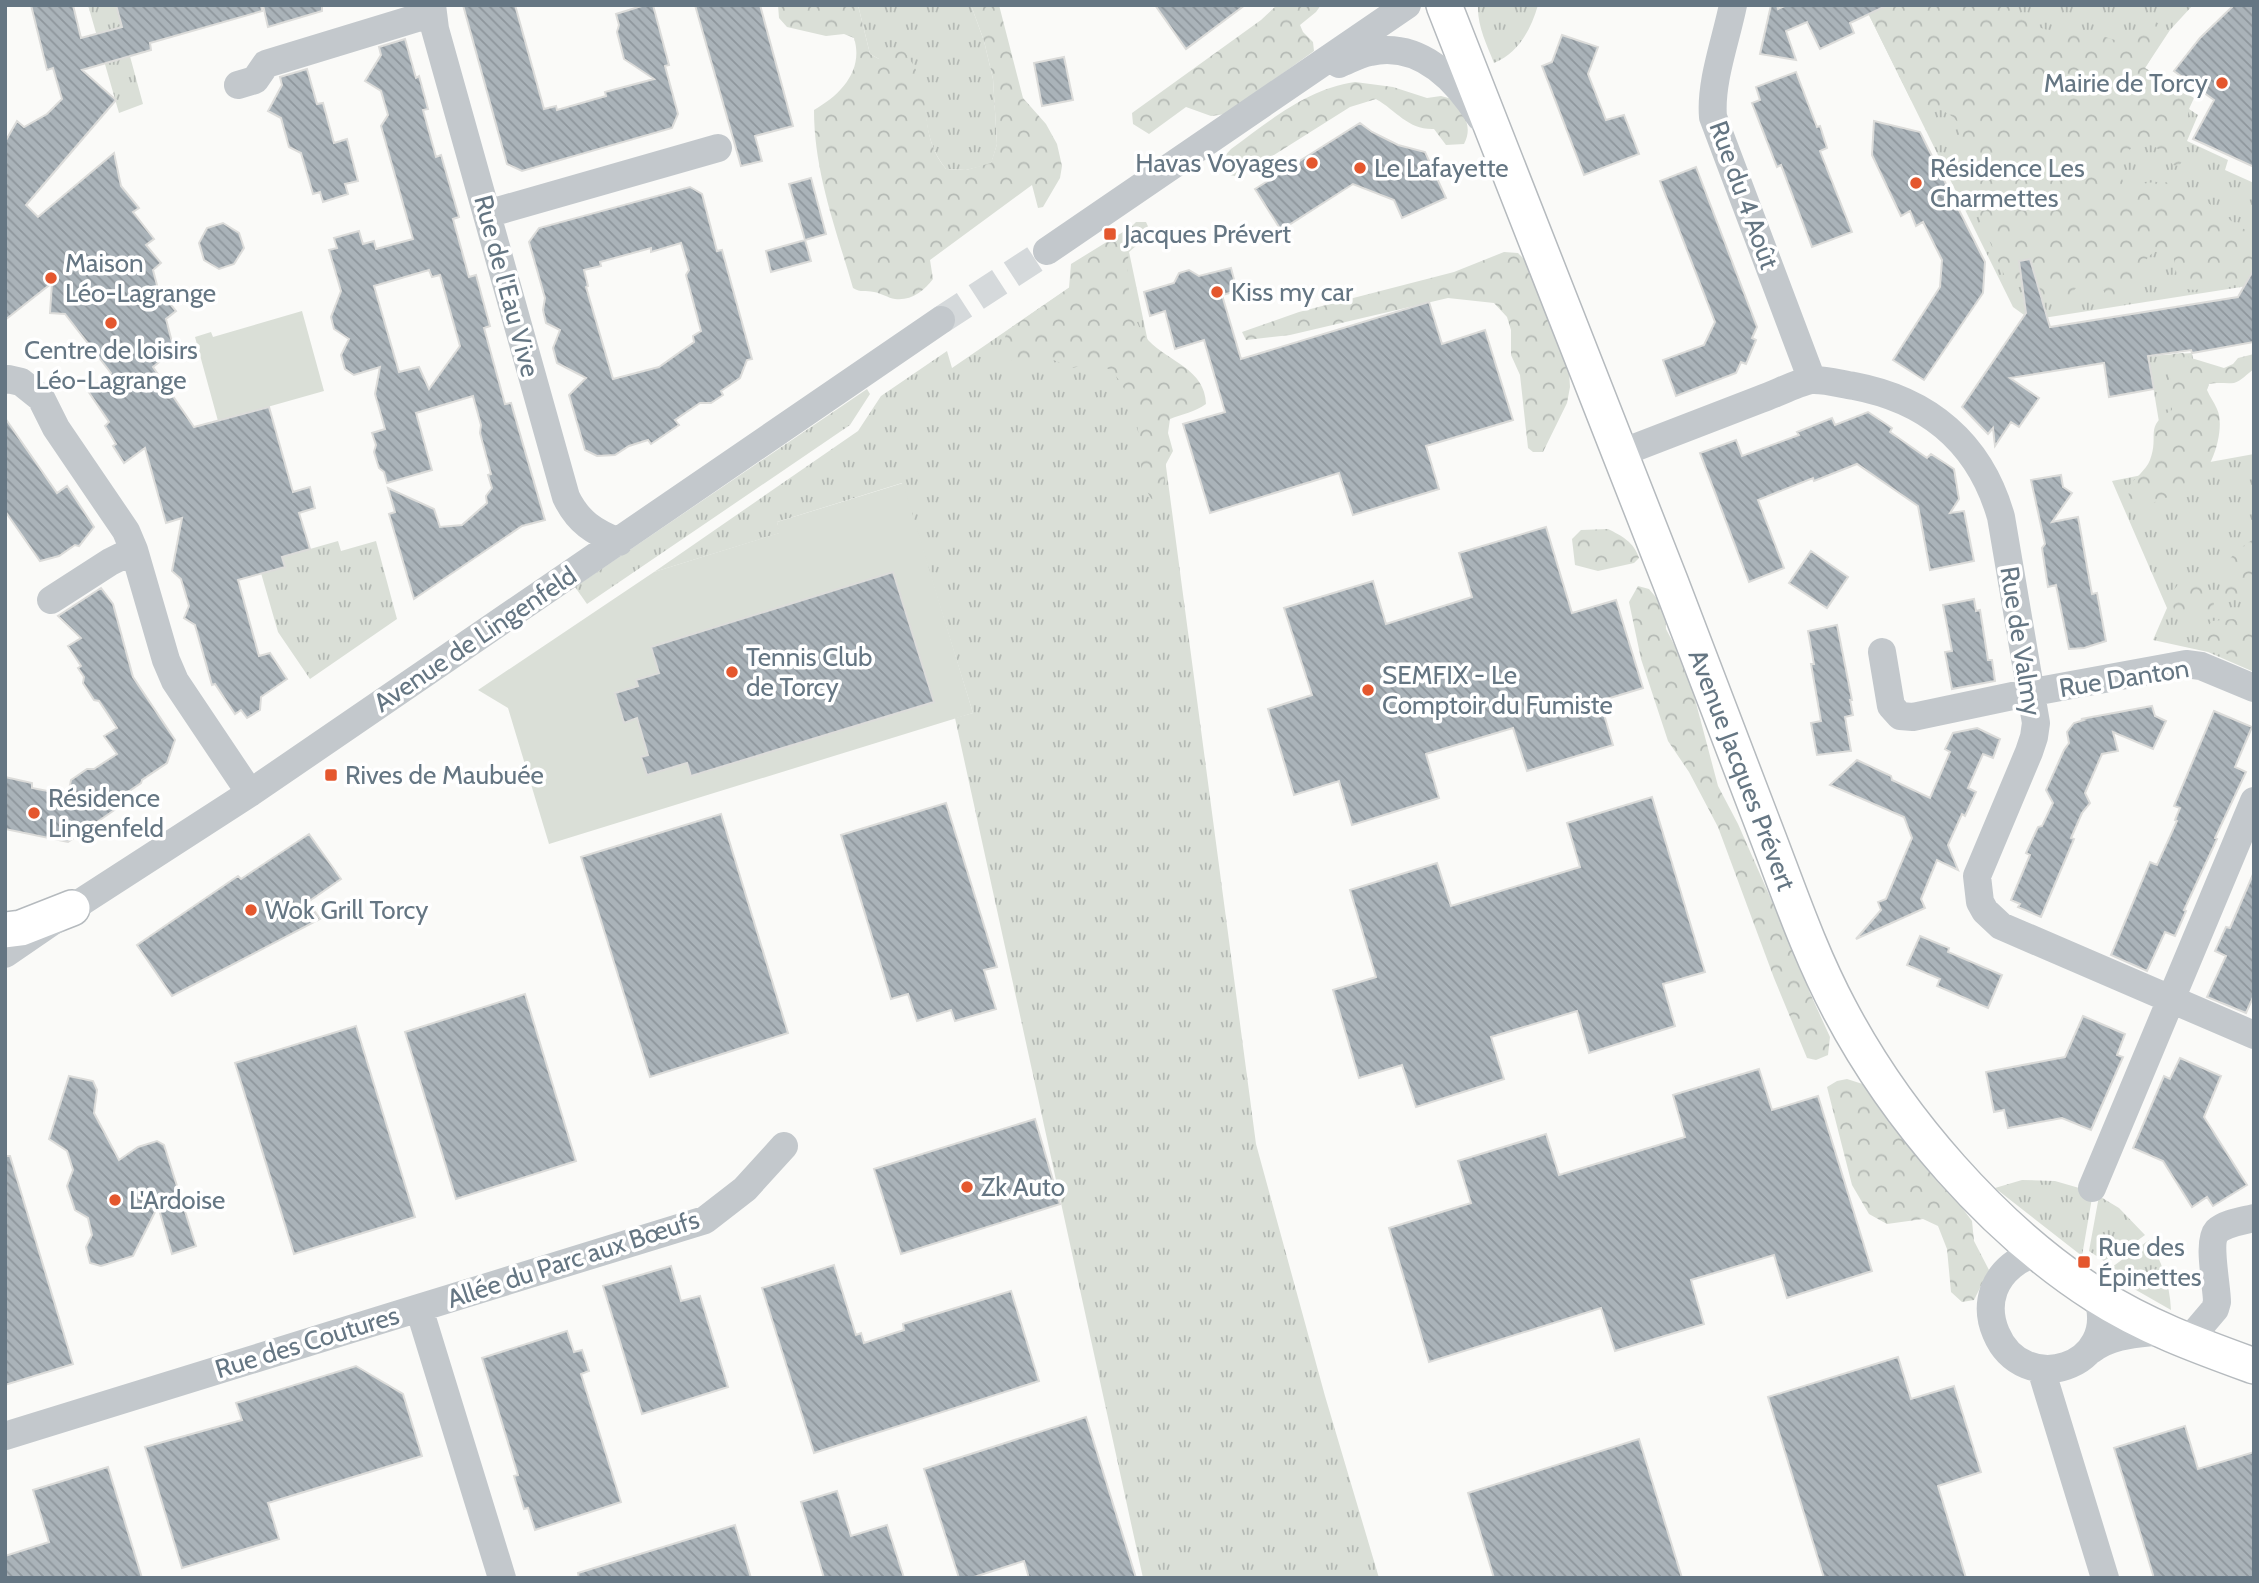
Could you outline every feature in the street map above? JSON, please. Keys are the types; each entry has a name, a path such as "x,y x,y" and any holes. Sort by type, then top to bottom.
{"main road":[{"name":"Avenue Jacques Prévert","path":"1444,5 1621,453 1797,914 1839,1009 1870,1062 1899,1103 1964,1181 2023,1242 2096,1296 2175,1336 2254,1366"},
{"path":"5,930 21,928 72,908"}],"street":[{"path":"1294,82 1364,22 1379,5"},
{"path":"1047,250 1407,5"},
{"name":"Rue du 4 Août","path":"1733,5 1715,85 1713,117 1812,380"},
{"path":"239,85 255,80 266,64 433,9"},
{"name":"Rue de l'Eau Vive","path":"433,9 435,29 566,497 580,520 592,530 619,541"},
{"path":"1294,82 1370,52 1397,51 1419,57 1447,74 1467,97 1503,154"},
{"path":"487,214 718,148"},
{"name":"Avenue de Lingenfeld","path":"5,954 250,793 941,320"},
{"path":"6,378 30,388 41,398 56,428 126,531 175,681 250,793"},
{"path":"1621,453 1812,380"},
{"name":"Rue de Valmy","path":"1812,380 1866,389 1903,399 1932,416 1960,441 1996,496 2036,723 2034,737 1977,876 1980,901 1985,911 2001,926 2254,1035"},
{"path":"51,600 110,562 134,550"},
{"name":"Rue Danton","path":"1882,652 1891,706 1900,716 1913,717 2186,664 2201,666 2254,688"},
{"path":"2092,1188 2254,801"},
{"name":"Allée du Parc aux Bœufs","path":"419,1308 705,1220 745,1189 784,1146"},
{"path":"1991,1210 1999,1241 2001,1278"},
{"path":"2038,1253 2020,1260 2001,1278 1994,1290 1991,1316 1999,1341 2017,1360 2041,1369 2067,1367 2079,1361 2099,1344 2117,1337 2175,1336 2215,1309 2217,1302 2212,1247 2214,1236 2225,1226 2254,1218"},
{"path":"2091,1350 2098,1338 2100,1325 2100,1305 2096,1296"},
{"name":"Rue des Coutures","path":"5,1436 419,1308 502,1578"},
{"path":"2041,1369 2105,1578"}],"green space":[{"path":"88,5 116,5 143,104 119,113"},
{"path":"778,5 858,5 870,54 879,59 885,52 904,51 915,67 921,83 929,132 938,157 946,169 966,170 991,163 997,144 993,79 984,41 971,5 999,5 1023,98 1046,124 1057,144 1062,166 1060,178 1043,207 1038,208 1032,185 930,260 933,279 912,297 895,299 853,288 822,178 814,110 841,89 853,71 856,61 854,38 844,34 826,36 787,27 779,18"},
{"path":"858,5 971,5 984,41 993,79 997,144 991,164 966,170 946,169 932,145 924,101 879,59 870,54"},
{"path":"1277,5 1321,5 1300,25 1313,42 1314,51 1226,114 1211,116 1186,107 1149,134 1133,124 1132,113 1261,20"},
{"path":"1478,5 1538,5 1532,23 1517,47 1494,63 1481,28"},
{"path":"1864,5 2193,5 2170,30 2145,68 2194,98 2189,109 2198,115 2187,141 2228,160 2225,170 2254,183 2254,285 2031,320 2013,307"},
{"path":"1864,5 2007,5 2026,21 2050,31 2090,32 2122,41 2141,24 2155,21 2160,25 2160,37 2145,68 2185,92 2189,109 2185,131 2186,155 2179,166 2173,165 2152,145 2133,146 2122,165 2122,180 2125,185 2164,182 2177,185 2200,197 2254,234 2254,279 2195,290 2186,289 2178,282 2173,254 2159,250 2148,258 2137,287 2130,295 2117,300 2105,293 2098,280 2089,277 2081,282 2066,300 2053,299 2006,279 1960,173 1960,126 1945,112 1911,100"},
{"path":"1355,82 1393,87 1427,98 1441,96 1456,100 1468,127 1464,144 1446,145 1434,129 1410,123 1376,99 1350,107 1239,177 1230,175 1222,168 1221,160 1231,149 1274,117 1320,91"},
{"path":"1136,222 1146,222 1151,233 1129,252 1130,299 1137,323 1149,341 1193,374 1204,392 1206,404 1170,419 1168,433 1173,451 1166,464 1161,504 1155,505 1143,480 1133,409 1124,388 1112,372 1097,365 1073,368 1048,359 1037,361 1024,369 1012,363 1005,337 1008,330 1069,288 1071,264"},
{"path":"1128,247 1152,361 1256,1144 1325,1396 1379,1578 1143,1578 955,718 973,713 902,483 777,522 780,533 654,572 858,431 881,396 947,351 952,368"},
{"path":"1504,252 1518,253 1528,263 1557,330 1569,371 1567,403 1543,452 1533,452 1528,448 1520,375 1511,355 1511,330 1507,317 1494,303 1448,298 1290,335 1246,340 1242,332 1299,312 1454,272"},
{"path":"302,311 324,391 218,421 195,337 211,332 213,337"},
{"path":"2183,353 2224,368 2238,358 2254,354 2254,369 2234,383 2209,384 2207,390 2217,409 2220,427 2216,450 2200,478 2175,486 2168,497 2150,504 2134,506 2128,487 2150,460 2158,421 2172,410 2169,360 2172,354"},
{"path":"2192,353 2210,462 2254,454 2254,672 2208,652 2153,640 2167,608 2112,481 2167,470 2148,356"},
{"path":"867,389 870,394 850,425 587,604 575,587"},
{"name":"Tennis Club de Torcy","path":"903,483 973,713 549,844 508,708 478,690 654,572 779,533 777,522"},
{"path":"1608,529 1631,544 1639,558 1634,563 1598,571 1575,565 1572,539 1581,530"},
{"path":"2254,539 2254,594 2239,599 2223,595 2221,586 2224,569 2239,549"},
{"path":"338,541 341,551 376,541 397,619 310,679 278,632 261,573 282,557"},
{"path":"2183,578 2196,579 2207,585 2214,604 2211,612 2180,617 2174,609 2170,595"},
{"path":"1638,586 1649,589 1665,608 1666,629 1692,688 1718,786 1738,824 1830,1037 1828,1055 1816,1060 1807,1058 1718,827 1689,772 1668,741 1641,659 1629,602"},
{"path":"2253,617 2254,667 2202,640 2204,631 2212,621"},
{"path":"1847,1079 1872,1087 1972,1221 1974,1241 1989,1270 1974,1300 1962,1302 1951,1292 1947,1249 1938,1226 1923,1219 1887,1224 1869,1214 1852,1185 1827,1087"},
{"path":"2022,1180 2055,1181 2093,1192 2082,1256 1995,1188"},
{"path":"2099,1196 2119,1208 2145,1235 2107,1263 2089,1251"},
{"path":"2149,1240 2164,1274 2171,1310 2122,1282 2108,1270"}],"building":[{"path":"31,5 73,5 81,38 122,27 116,5 261,5 262,11 150,43 151,50 82,70 116,100 26,205 38,217 114,153 121,186 139,208 133,212 154,239 146,245 161,263 153,270 158,289 176,311 166,319 174,350 153,367 194,427 269,407 293,492 310,487 315,508 299,513 310,549 282,557 285,567 238,580 259,656 270,653 287,679 261,697 260,710 247,718 241,710 235,714 215,684 212,685 195,625 184,618 189,606 181,579 172,571 182,518 166,523 145,448 124,463 105,426 109,422 88,391 111,373 65,314 50,313 52,283 5,320 5,142 17,121 24,127 47,114 62,99 53,68 47,70"},
{"path":"263,5 322,5 322,11 268,27"},
{"path":"463,5 515,5 544,109 556,106 557,110 606,96 605,92 654,79 624,59 617,32 619,25 616,14 653,5 669,65 665,66 678,114 672,128 522,171 507,164"},
{"path":"695,5 760,5 793,126 755,136 762,161 741,166"},
{"path":"1155,5 1245,5 1186,49"},
{"path":"1771,5 1777,5 1778,9 1787,5 1888,5 1850,23 1854,33 1820,49 1807,22 1786,31 1796,60 1760,54"},
{"name":"Mairie de Torcy","path":"2234,5 2254,5 2254,167 2193,139 2214,100 2174,71 2200,38"},
{"path":"1562,35 1598,47 1588,74 1606,120 1624,115 1639,154 1584,175 1542,66 1552,62"},
{"path":"405,39 416,78 419,76 428,109 423,110 436,157 441,155 459,217 453,219 469,277 476,275 490,326 484,328 505,404 511,403 545,520 522,526 414,599 389,514 395,512 388,488 434,509 440,527 462,525 487,503 486,496 492,488 473,396 416,413 432,470 387,483 374,452 376,445 372,433 385,429 375,394 380,367 354,375 345,369 341,355 349,339 334,329 331,317 341,291 329,250 337,248 334,238 359,231 363,244 374,241 376,249 413,239 381,126 388,115 381,91 365,81 381,55 379,47","holes":["429,270 432,277 440,275 460,346 429,389 419,367 399,372 374,286"]},
{"path":"1064,57 1073,100 1042,106 1034,63"},
{"path":"307,69 317,104 323,103 334,143 347,139 358,181 345,184 348,194 323,202 320,192 313,194 301,153 289,147 281,118 268,111 282,85 280,77"},
{"path":"1796,72 1817,127 1820,126 1827,148 1820,151 1852,232 1812,247 1781,165 1777,167 1752,103 1760,100 1756,87"},
{"path":"1874,121 1920,132 1985,262 1983,293 1924,380 1893,360 1940,287 1942,260 1923,222 1916,226 1910,211 1901,216 1872,155"},
{"name":"Le Lafayette","path":"1360,123 1398,145 1425,152 1446,198 1402,218 1394,200 1353,184 1281,230 1255,189"},
{"path":"1696,167 1757,327 1752,338 1756,340 1746,364 1741,362 1736,373 1676,396 1663,360 1704,345 1715,322 1660,181"},
{"path":"811,178 826,234 805,240 789,184"},
{"path":"690,187 702,194 717,251 722,250 752,359 747,360 740,378 721,391 723,395 711,403 700,403 675,420 679,425 651,444 648,440 629,446 615,455 597,456 585,450 569,395 586,378 557,363 553,348 560,330 546,323 543,310 545,298 529,242 539,228","holes":["681,243 689,270 686,275 701,331 693,336 694,342 659,367 613,379 586,287 588,286 584,270 601,266 600,262"]},
{"path":"223,223 239,233 244,248 234,264 219,269 204,260 199,243 207,228"},
{"path":"805,240 811,261 771,272 766,251"},
{"path":"2030,259 2050,327 2238,297 2254,269 2254,342 2192,353 2191,350 2148,356 2154,389 2109,397 2104,363 2010,378 2039,398 2019,427 2011,422 1995,446 1993,428 1988,434 1962,407 2026,313 2019,261"},
{"path":"1231,268 1237,291 1222,295 1241,359 1429,302 1442,344 1485,330 1513,420 1426,446 1439,489 1353,515 1339,473 1210,513 1183,424 1225,412 1204,340 1175,349 1165,311 1150,316 1144,292 1174,283 1179,273 1189,270 1199,276"},
{"path":"1868,412 1892,428 1890,432 1927,458 1931,454 1954,469 1959,499 1950,513 1964,511 1974,561 1930,570 1918,506 1857,464 1758,500 1784,568 1749,582 1700,453 1736,440 1742,456 1799,435 1797,432 1832,418 1835,425"},
{"path":"5,418 57,493 67,486 94,527 79,546 75,545 59,556 40,561 5,511"},
{"path":"2061,475 2063,487 2072,493 2052,522 2078,517 2092,594 2097,593 2106,641 2084,648 2069,649 2056,585 2048,587 2042,548 2045,544 2031,480"},
{"path":"1546,527 1572,613 1616,600 1643,688 1600,701 1613,745 1527,771 1513,728 1426,754 1439,798 1352,825 1339,781 1294,795 1268,709 1312,695 1284,608 1373,581 1386,624 1472,597 1459,553"},
{"path":"1811,551 1848,577 1827,608 1789,583"},
{"path":"893,572 934,702 691,776 687,763 647,775 641,757 648,755 637,718 624,723 615,693 638,686 636,680 659,673 651,647"},
{"path":"101,588 113,604 133,677 175,740 167,763 122,796 126,802 68,842 5,829 5,777 32,783 32,788 68,795 71,780 117,754 104,736 117,728 83,683 84,677 78,668 81,666 68,646 81,638 58,616"},
{"path":"1974,599 1976,611 1980,610 1988,660 1992,660 1995,681 1952,689 1945,652 1952,651 1943,605"},
{"path":"1837,625 1852,700 1853,715 1845,717 1851,751 1817,755 1811,723 1821,721 1808,631"},
{"path":"2152,706 2155,716 2166,721 2153,749 2113,732 2118,751 2102,754 2085,793 2090,803 2082,813 2071,838 2074,839 2041,917 2018,907 2020,904 2011,900 2030,855 2026,853 2053,803 2046,790 2069,743 2067,732 2074,723 2084,720 2081,719"},
{"path":"2214,711 2252,727 2235,767 2246,772 2215,838 2217,839 2175,936 2165,932 2147,971 2111,955 2150,862 2157,865 2177,821 2175,820 2180,808 2174,806"},
{"path":"1977,728 2000,739 1993,758 1983,754 1968,788 1976,792 1965,816 1962,814 1948,845 1958,870 1937,860 1921,899 1925,908 1856,939 1881,910 1878,902 1886,899 1912,838 1904,817 1830,785 1857,760 1930,798 1950,752 1945,749 1953,733"},
{"path":"1652,797 1705,972 1663,984 1675,1026 1589,1053 1577,1011 1491,1037 1504,1079 1416,1107 1402,1065 1359,1078 1333,990 1376,977 1350,890 1437,863 1451,906 1580,867 1567,823"},
{"path":"946,803 997,967 984,970 996,1009 955,1021 951,1010 917,1021 908,994 891,999 841,835"},
{"path":"721,814 788,1033 650,1077 581,857"},
{"name":"Wok Grill Torcy","path":"309,834 341,879 308,902 320,919 172,996 137,945 238,876 241,879"},
{"path":"2254,872 2254,995 2246,1013 2207,997 2226,956 2215,951 2226,927 2230,928"},
{"path":"1920,936 1949,948 1948,952 2002,975 1988,1008 1937,986 1940,979 1907,965"},
{"path":"525,994 576,1161 456,1199 405,1032"},
{"path":"2083,1016 2125,1034 2117,1055 2123,1057 2091,1130 2062,1118 2008,1128 2004,1110 1994,1112 1986,1072 2065,1057"},
{"path":"356,1026 415,1217 294,1254 235,1063"},
{"path":"2180,1058 2221,1076 2204,1117 2247,1185 2213,1206 2207,1197 2192,1207 2163,1161 2133,1148 2164,1076 2170,1079"},
{"path":"1759,1069 1772,1110 1818,1096 1872,1271 1787,1298 1774,1255 1691,1280 1704,1324 1615,1351 1601,1308 1429,1362 1389,1228 1471,1203 1458,1161 1546,1134 1559,1175 1685,1137 1673,1095"},
{"path":"69,1076 93,1081 97,1090 94,1113 119,1160 138,1147 157,1141 164,1145 196,1246 172,1254 158,1206 133,1256 101,1266 90,1263 86,1247 92,1235 88,1218 75,1210 67,1186 73,1170 67,1151 49,1139"},
{"name":"Zk Auto","path":"1035,1119 1060,1204 901,1254 874,1169"},
{"path":"5,1156 10,1156 73,1364 5,1385"},
{"path":"834,1265 856,1335 861,1333 864,1343 904,1330 903,1324 1011,1291 1039,1381 814,1453 762,1288"},
{"path":"671,1266 681,1301 700,1296 728,1387 642,1414 603,1286"},
{"path":"567,1331 574,1352 582,1350 589,1371 581,1374 621,1502 535,1530 528,1508 524,1509 514,1476 518,1475 482,1358"},
{"path":"1898,1357 1911,1399 1954,1386 1981,1472 1938,1486 1966,1578 1824,1578 1768,1397"},
{"path":"356,1366 403,1394 422,1456 268,1503 279,1539 182,1568 145,1447 242,1420 236,1403"},
{"path":"1086,1417 1136,1578 1029,1578 1024,1561 971,1578 959,1578 924,1469"},
{"path":"2185,1426 2198,1469 2254,1452 2254,1578 2154,1578 2114,1448"},
{"path":"1639,1439 1682,1578 1494,1578 1468,1493"},
{"path":"108,1467 142,1578 5,1578 5,1556 49,1542 33,1490"},
{"path":"837,1491 851,1536 887,1525 904,1578 824,1578 801,1502"},
{"path":"735,1525 751,1578 579,1578 578,1573"}],"tunnel":[{"path":"941,320 1047,251"}],"place":[{"name":"Mairie de Torcy","path":"2222,83"},
{"name":"Havas Voyages","path":"1312,163"},
{"name":"Le Lafayette","path":"1360,168"},
{"name":"Résidence Les Charmettes","path":"1916,183"},
{"name":"Jacques Prévert","path":"1110,234"},
{"name":"Maison Léo-Lagrange","path":"51,278"},
{"name":"Kiss my car","path":"1217,292"},
{"name":"Centre de loisirs Léo-Lagrange","path":"111,323"},
{"name":"Tennis Club de Torcy","path":"732,672"},
{"name":"SEMFIX - Le Comptoir du Fumiste","path":"1368,690"},
{"name":"Rives de Maubuée","path":"331,775"},
{"name":"Résidence Lingenfeld","path":"34,813"},
{"name":"Wok Grill Torcy","path":"251,910"},
{"name":"Zk Auto","path":"967,1187"},
{"name":"L'Ardoise","path":"115,1200"},
{"name":"Rue des Épinettes","path":"2084,1262"}]}
